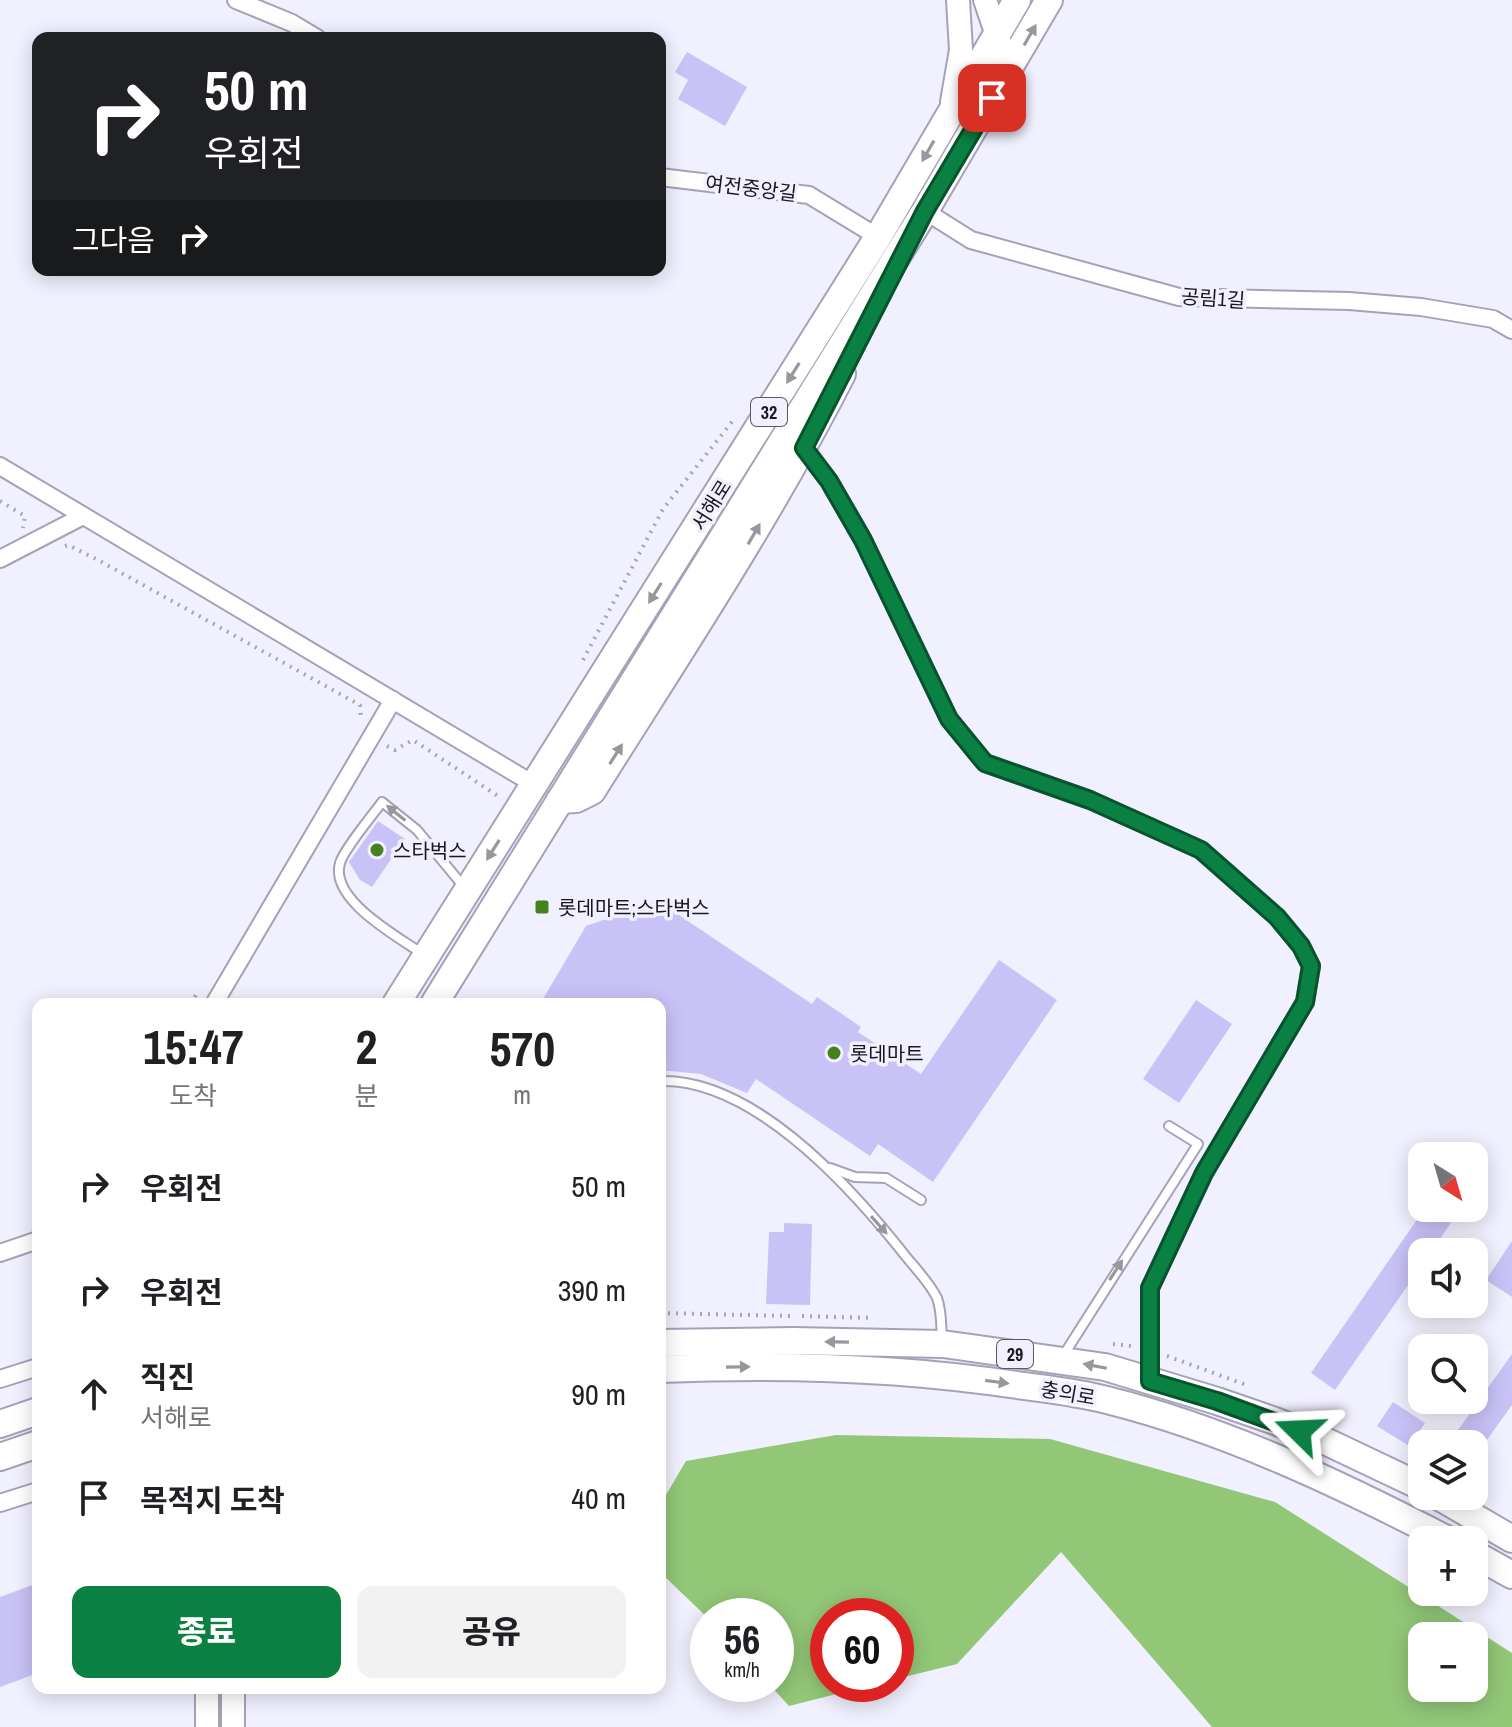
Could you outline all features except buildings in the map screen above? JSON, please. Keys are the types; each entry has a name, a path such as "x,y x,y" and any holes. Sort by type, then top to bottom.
{"main road":[{"path":"949,115 961,50 958,0"},
{"path":"985,0 1009,70"},
{"name":"서해로","path":"400,998 878,237 1017,0"},
{"name":"서해로","path":"440,998 925,211 1049,0"},
{"path":"560,800 576,799 592,791 740,558 804,448 925,211"},
{"name":"충의로","path":"666,1343 793,1341 943,1344 1105,1367 1246,1411 1354,1454 1408,1480"},
{"name":"충의로","path":"666,1369 878,1369 970,1378 1104,1399 1230,1439 1339,1485 1420,1526"},
{"path":"0,1424 32,1413"},
{"path":"0,1457 32,1446"},
{"path":"1339,1485 1353,1476 1356,1466 1354,1454"},
{"path":"1462,1510 1512,1539"},
{"path":"1488,1562 1512,1575"},
{"path":"207,1694 207,1727"},
{"path":"233,1694 233,1727"}],"street":[{"path":"236,0 307,32"},
{"name":"여전중앙길","path":"666,178 809,195 878,237"},
{"name":"공림1길","path":"925,211 971,240 1179,297 1349,301 1421,307 1493,319 1512,330"},
{"path":"804,448 829,481 863,540 949,719 985,763 1090,800 1201,850 1277,917 1301,946 1311,966 1305,1002 1204,1173 1150,1288 1150,1381"},
{"path":"0,466 535,785"},
{"path":"0,559 83,516"},
{"path":"218,998 393,700"},
{"path":"0,1253 32,1242"},
{"path":"0,1379 32,1369"},
{"path":"0,1503 32,1493"}],"lane":[{"path":"426,956 353,903 339,877 340,862 382,802 417,830 467,891"},
{"path":"666,1081 680,1080 721,1093 783,1129 828,1167 935,1294 940,1308 943,1344"},
{"path":"1060,1360 1198,1144 1169,1126"},
{"path":"828,1167 855,1177 886,1178 921,1200"}],"path":[{"path":"663,509 671,514"},
{"path":"98,560 360,705"},
{"path":"372,736 395,750 413,740 505,801"}],"green space":[{"path":"836,1435 1050,1439 1275,1502 1408,1587 1408,1606 1438,1606 1463,1622 1408,1622 1408,1702 1488,1702 1488,1638 1512,1653 1512,1727 1212,1727 1061,1552 957,1664 914,1675 914,1598 810,1598 810,1701 789,1706 785,1702 794,1702 794,1598 690,1598 690,1601 666,1578 666,1495 686,1461"}],"place":[{"name":"스타벅스","path":"377,850"},
{"name":"롯데마트;스타벅스","path":"542,907"},
{"name":"롯데마트","path":"834,1053"}],"route":[{"path":"992,98 925,211 804,448 829,481 863,540 949,719 985,763 1090,800 1201,850 1277,917 1301,946 1311,966 1305,1002 1204,1173 1150,1288 1150,1381 1299,1431"}]}
